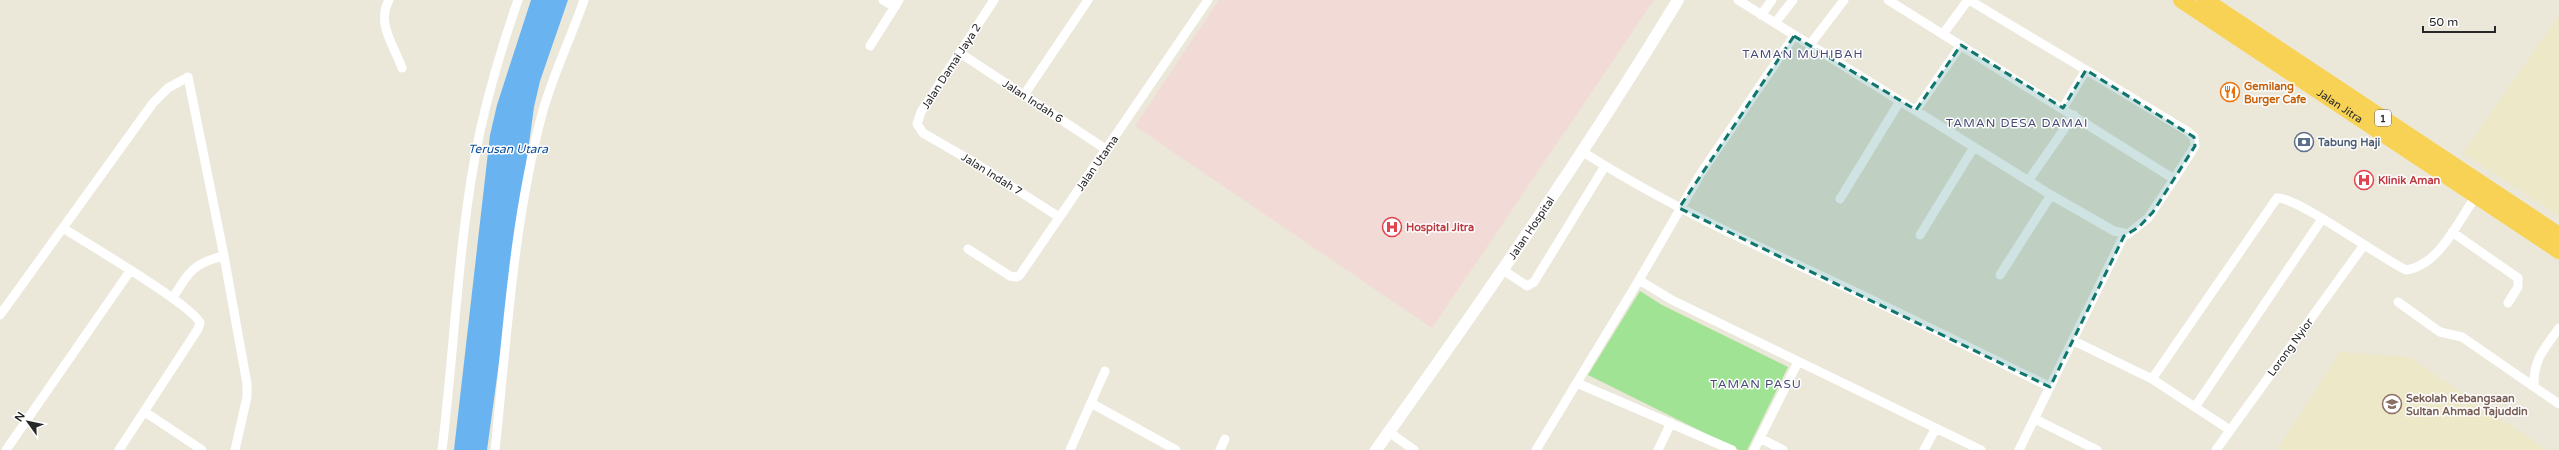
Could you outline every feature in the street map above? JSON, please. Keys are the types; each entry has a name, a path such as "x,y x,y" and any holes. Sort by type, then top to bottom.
{"highway":[{"name":"Jalan Jitra","path":"2181,0 2559,251"},
{"name":"Jalan Jitra","path":"2206,1 2559,235"}],"street":[{"path":"389,0 383,18 385,28 402,68"},
{"path":"442,450 464,231 475,160 489,95 518,0"},
{"path":"495,450 512,273 528,177 542,114 556,70 571,38 584,0"},
{"path":"870,46 897,4 883,0"},
{"name":"Jalan Damai Jaya 2","path":"923,133 917,124 921,112 994,0"},
{"path":"1024,95 1088,0"},
{"name":"Jalan Utama","path":"968,249 1010,276 1017,278 1032,260 1059,217 1107,150 1208,0"},
{"name":"Jalan Hospital","path":"1376,450 1504,270 1583,152 1678,0"},
{"path":"1738,0 1809,46 1916,110 2028,181 2114,231 2124,235 2132,232 2148,218 2195,146 2194,137 2086,70 1968,0 1943,34"},
{"path":"1761,15 1772,0"},
{"path":"1775,23 1793,0"},
{"path":"1809,46 1844,0"},
{"path":"1888,0 2063,108 2174,179"},
{"path":"1536,450 1639,280 1679,208 1717,148 1794,36"},
{"path":"1916,110 1961,46"},
{"name":"Jalan Indah 6","path":"960,53 1107,150"},
{"path":"2063,108 2086,70"},
{"path":"0,315 153,103 168,88 188,77 224,256 247,384 247,397 235,450"},
{"path":"1840,199 1900,101"},
{"path":"2028,181 2074,115"},
{"name":"Jalan Indah 7","path":"923,133 980,166 1059,217"},
{"path":"1920,235 1974,148"},
{"path":"1583,152 1679,208 2050,387"},
{"path":"1504,270 1527,286 1534,282 1605,166"},
{"path":"2000,275 2051,195"},
{"path":"2152,379 2277,198 2285,199 2322,219 2397,266 2406,270 2415,269 2427,263 2452,232 2476,196"},
{"path":"2195,407 2322,219"},
{"path":"63,228 173,298 198,318 198,329 120,450"},
{"path":"2452,232 2518,278 2518,287 2508,303"},
{"path":"2019,450 2074,341 2124,235"},
{"name":"Lorong Nyior","path":"2216,450 2364,245"},
{"path":"173,298 195,266 206,260 224,256"},
{"path":"6,450 130,271"},
{"path":"1639,280 1672,300 1981,450"},
{"path":"2398,302 2440,332 2462,338 2559,404"},
{"path":"2534,387 2533,371 2537,358 2559,328"},
{"path":"2074,341 2152,379 2230,430"},
{"path":"1754,450 1798,362"},
{"path":"1070,450 1105,371"},
{"path":"1577,382 1732,450"},
{"path":"1091,403 1176,450"},
{"path":"145,412 202,450"},
{"path":"2035,419 2097,450"},
{"path":"1658,450 1672,423"},
{"path":"1924,450 1936,428"},
{"path":"1389,432 1414,450"},
{"path":"1760,438 1783,450"},
{"path":"1220,450 1225,439"}],"highlighted area":[{"path":"1794,36 1916,110 1961,45 2063,108 2086,70 2194,137 2195,146 2153,212 2139,227 2124,236 2050,387 1679,208"}],"shaded area":[{"name":"Hospital Jitra","path":"1219,0 1654,0 1432,328 1135,126"},
{"path":"2559,15 2559,216 2463,153"},
{"name":"Sekolah Kebangsaan Sultan Ahmad Tajuddin","path":"2340,352 2409,357 2547,450 2277,450"}],"green space":[{"path":"1640,291 1662,305 1788,367 1747,450 1739,450 1588,375"}],"water":[{"name":"Terusan Utara","path":"531,0 568,0 540,81 534,107 487,450 454,450 490,135 497,105"}],"place":[{"name":"Gemilang Burger Cafe","path":"2230,92"},
{"name":"Tabung Haji","path":"2304,142"},
{"name":"Klinik Aman","path":"2364,180"},
{"name":"Hospital Jitra","path":"1392,227"},
{"name":"Sekolah Kebangsaan Sultan Ahmad Tajuddin","path":"2392,404"}],"district":[{"name":"TAMAN MUHIBAH","path":"1803,54"},
{"name":"TAMAN DESA DAMAI","path":"2017,123"},
{"name":"TAMAN PASU","path":"1756,384"}]}
